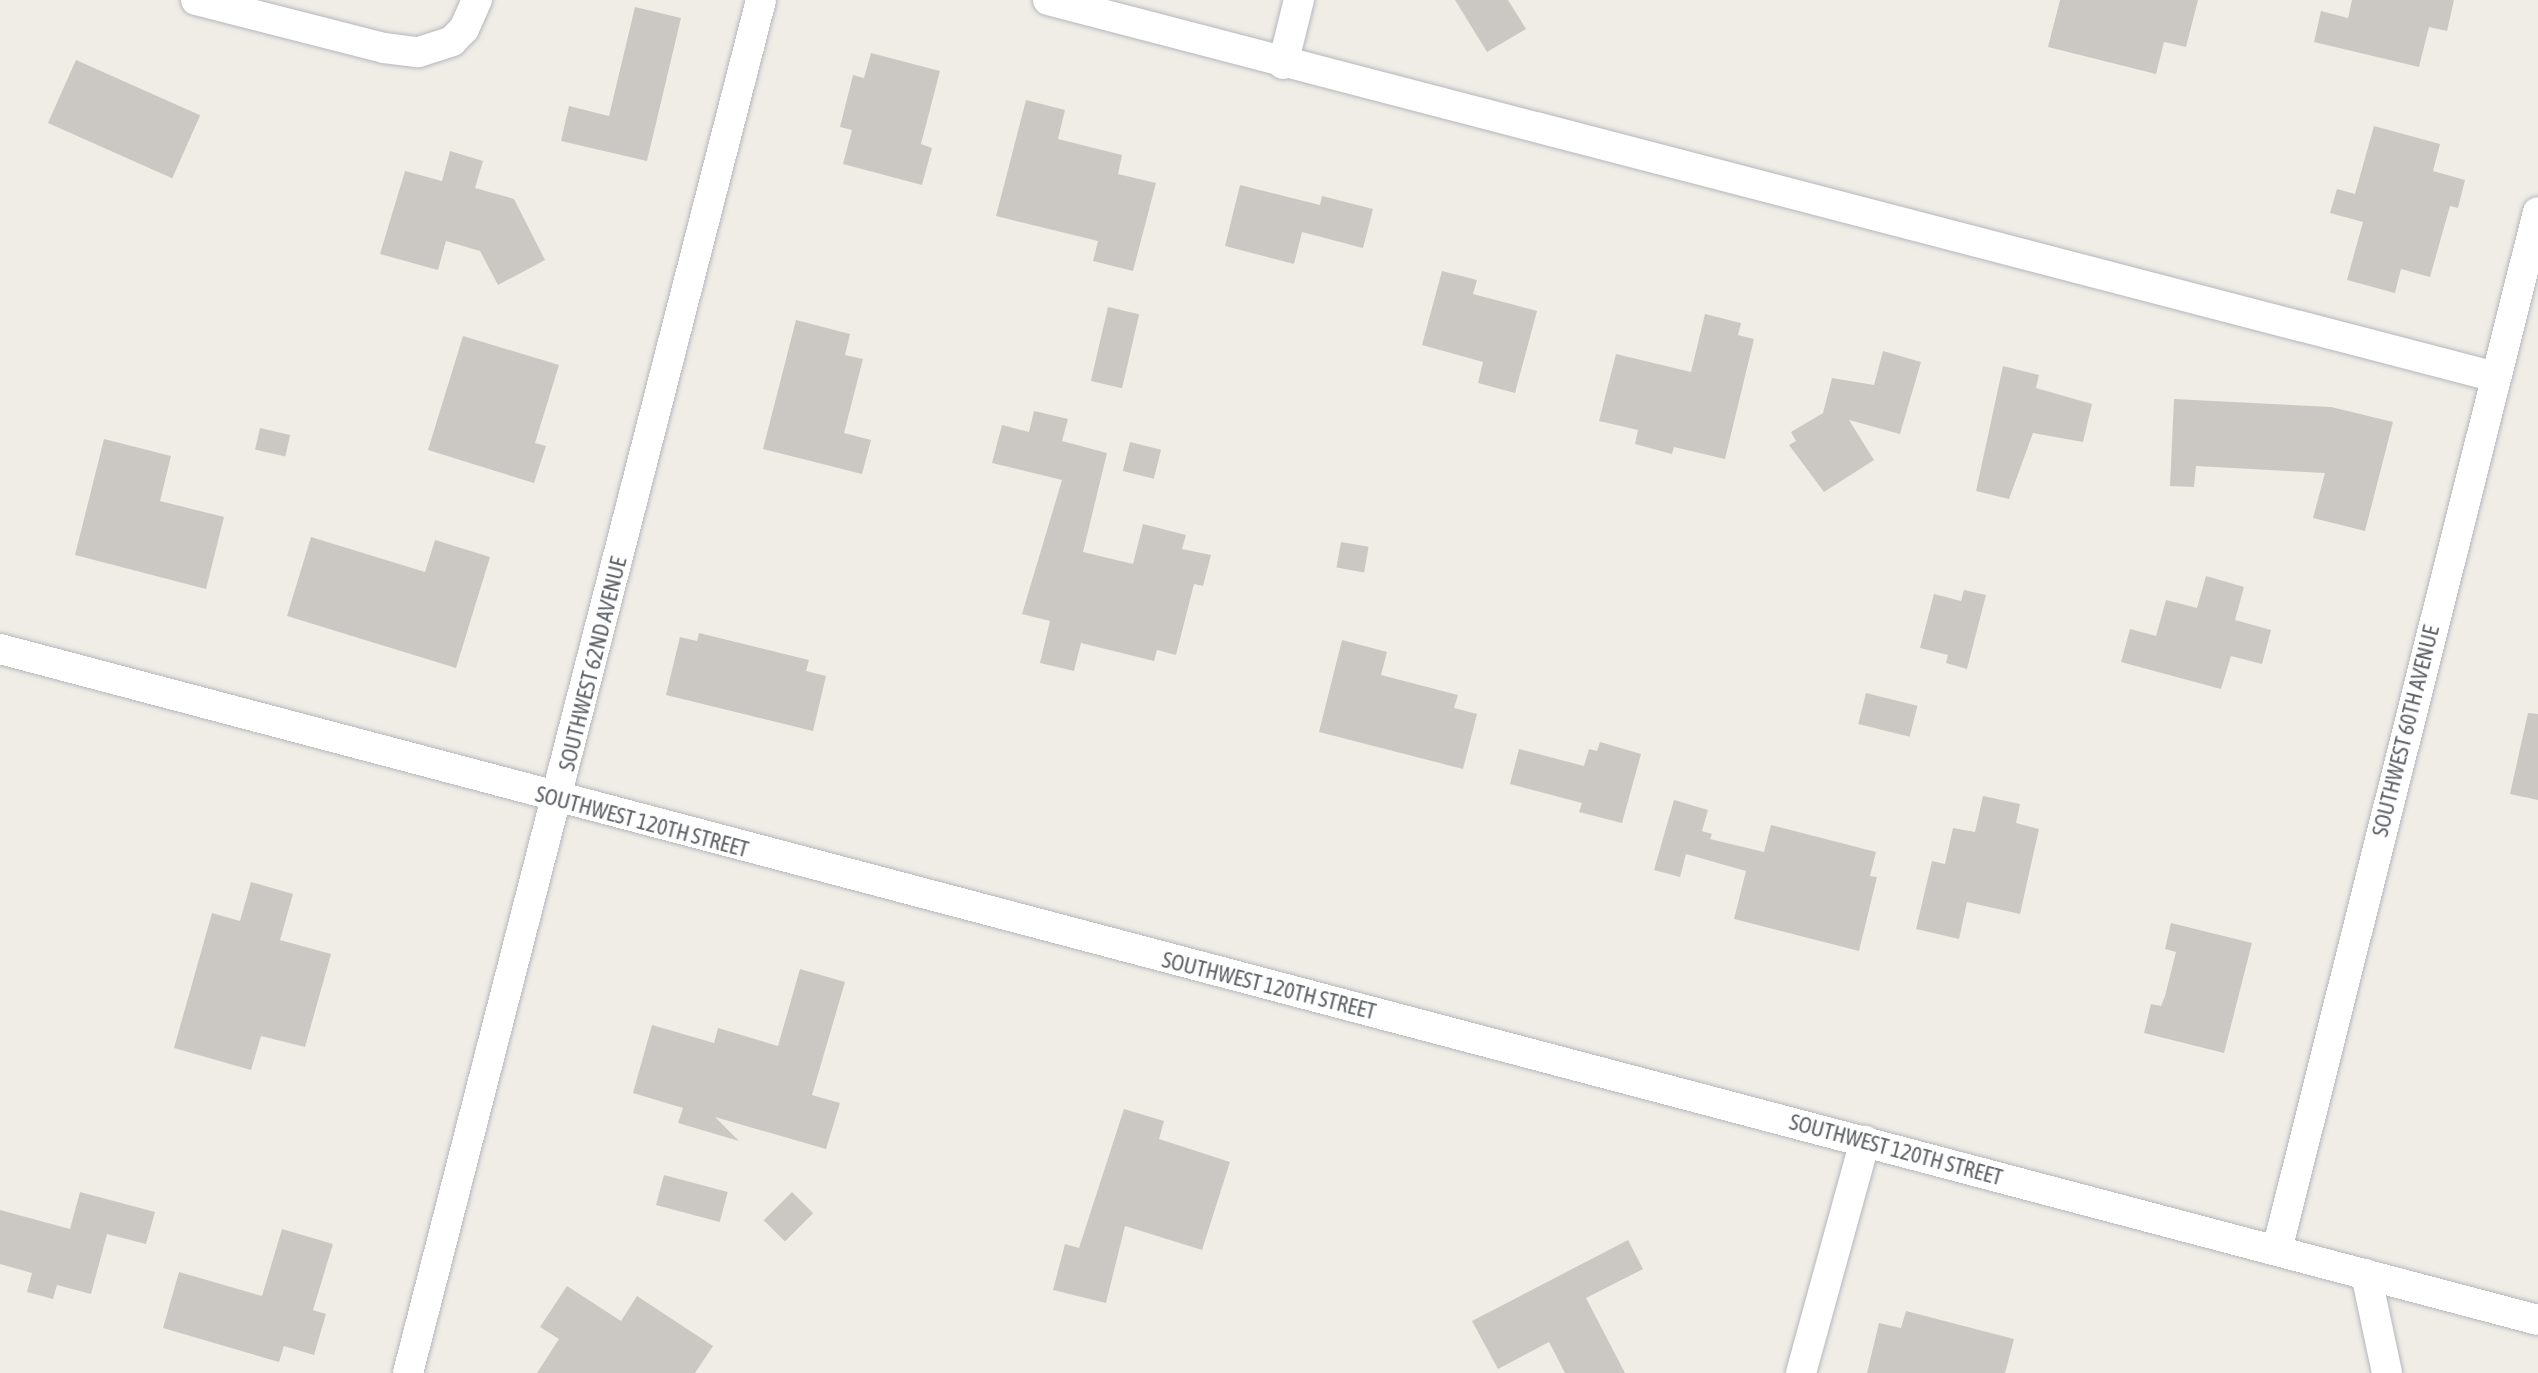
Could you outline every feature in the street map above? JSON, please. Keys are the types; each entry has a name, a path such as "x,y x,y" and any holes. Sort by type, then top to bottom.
{"street":[{"path":"196,0 384,48 438,49 464,29 477,0"},
{"name":"SOUTHWEST 62ND AVENUE","path":"408,1373 559,800 761,0"},
{"path":"1048,0 1283,64 2495,377"},
{"path":"1283,64 1299,0"},
{"name":"SOUTHWEST 60TH AVENUE","path":"2277,1250 2538,212"},
{"name":"SOUTHWEST 120TH STREET","path":"0,649 559,800 2538,1320"},
{"path":"1801,1373 1865,1141"},
{"path":"2366,1274 2387,1373"}],"building":[{"path":"1455,0 1508,0 1526,29 1487,52"},
{"path":"2060,0 2198,0 2186,47 2164,42 2156,74 2048,47"},
{"path":"2352,0 2454,0 2447,31 2429,27 2419,67 2314,42 2321,11 2348,18"},
{"path":"635,7 681,18 647,161 561,141 569,106 609,116"},
{"path":"871,53 940,71 921,144 932,148 922,185 843,164 852,130 840,127 853,75 864,78"},
{"path":"76,60 200,115 172,178 48,123"},
{"path":"1026,100 1065,110 1058,139 1122,155 1118,174 1156,183 1133,271 1093,261 1098,241 996,216"},
{"path":"2374,126 2440,144 2433,171 2465,180 2458,208 2450,206 2430,277 2401,269 2395,293 2347,280 2363,222 2330,213 2337,189 2355,194"},
{"path":"450,151 483,161 475,188 514,199 545,260 498,285 480,251 446,241 438,270 380,254 405,171 442,181"},
{"path":"1240,185 1320,205 1322,196 1373,209 1363,248 1302,232 1294,264 1225,246"},
{"path":"1442,271 1477,280 1473,294 1537,311 1515,393 1478,383 1483,362 1422,345"},
{"path":"1108,307 1139,314 1122,388 1091,381"},
{"path":"1705,314 1741,323 1738,335 1754,339 1725,459 1674,447 1672,454 1635,444 1638,430 1599,421 1616,354 1691,372"},
{"path":"796,320 850,334 845,355 863,359 844,433 871,440 862,474 763,449"},
{"path":"463,336 559,365 535,443 546,446 534,483 428,450"},
{"path":"1883,351 1921,362 1900,434 1849,420 1874,460 1824,492 1789,445 1796,441 1791,432 1823,413 1832,378 1874,385"},
{"path":"2003,366 2039,375 2036,388 2092,404 2083,442 2033,433 2009,499 1976,491"},
{"path":"2174,399 2331,407 2393,422 2365,531 2313,518 2325,473 2196,466 2194,487 2170,486"},
{"path":"1034,411 1068,419 1062,441 1107,453 1083,552 1133,564 1143,524 1186,535 1182,549 1211,555 1203,586 1194,584 1176,655 1157,650 1154,661 1081,643 1074,671 1040,663 1050,621 1022,614 1062,480 992,463 1002,425 1029,432"},
{"path":"260,428 290,435 285,456 255,449"},
{"path":"104,439 171,456 160,501 224,517 206,589 75,555"},
{"path":"1130,442 1161,450 1154,479 1123,471"},
{"path":"311,537 425,572 435,540 490,557 456,668 287,616"},
{"path":"1341,542 1369,547 1364,572 1336,568"},
{"path":"2206,576 2244,587 2235,620 2271,630 2262,664 2231,656 2221,689 2121,662 2130,629 2156,636 2166,600 2197,608"},
{"path":"1964,590 1986,595 1967,669 1946,663 1948,655 1920,648 1934,594 1961,601"},
{"path":"699,633 809,660 806,671 826,676 813,731 666,695 680,637 697,641"},
{"path":"1342,640 1387,652 1381,675 1458,695 1454,708 1477,714 1463,769 1319,732"},
{"path":"1866,693 1917,706 1910,737 1858,724"},
{"path":"2528,713 2538,714 2538,800 2510,794"},
{"path":"1600,742 1641,754 1622,823 1579,812 1582,803 1510,784 1519,749 1584,766 1589,749 1597,751"},
{"path":"1983,796 2020,804 2016,823 2039,829 2020,914 1967,902 1959,939 1916,929 1932,861 1945,864 1953,828 1975,832"},
{"path":"1674,800 1708,810 1702,831 1712,834 1710,839 1764,852 1771,825 1876,852 1870,876 1877,877 1859,951 1734,919 1746,871 1686,854 1680,877 1654,870"},
{"path":"251,882 293,894 280,940 331,954 305,1047 261,1036 251,1070 174,1048 212,913 240,921"},
{"path":"2171,923 2252,943 2224,1053 2144,1033 2151,1004 2161,1006 2165,996 2176,952 2165,949"},
{"path":"800,969 845,982 812,1095 840,1103 826,1149 715,1117 739,1141 678,1123 683,1108 633,1093 652,1025 714,1043 718,1028 778,1046"},
{"path":"1124,1109 1164,1121 1159,1139 1230,1162 1202,1250 1125,1226 1106,1303 1053,1290 1065,1244 1079,1248"},
{"path":"664,1175 728,1192 720,1222 656,1205"},
{"path":"80,1192 155,1212 146,1244 107,1234 91,1294 57,1285 53,1299 27,1292 32,1273 0,1264 0,1210 70,1229"},
{"path":"792,1192 813,1213 785,1241 764,1220"},
{"path":"282,1229 333,1244 313,1310 326,1314 314,1355 284,1346 279,1362 163,1328 179,1272 262,1296"},
{"path":"1628,1240 1643,1269 1586,1298 1625,1373 1565,1373 1549,1342 1498,1369 1472,1321"},
{"path":"567,1286 621,1321 637,1296 713,1346 695,1373 537,1373 559,1339 540,1327"},
{"path":"1906,1311 2014,1339 2005,1373 1867,1373 1879,1323 1901,1328"}]}
